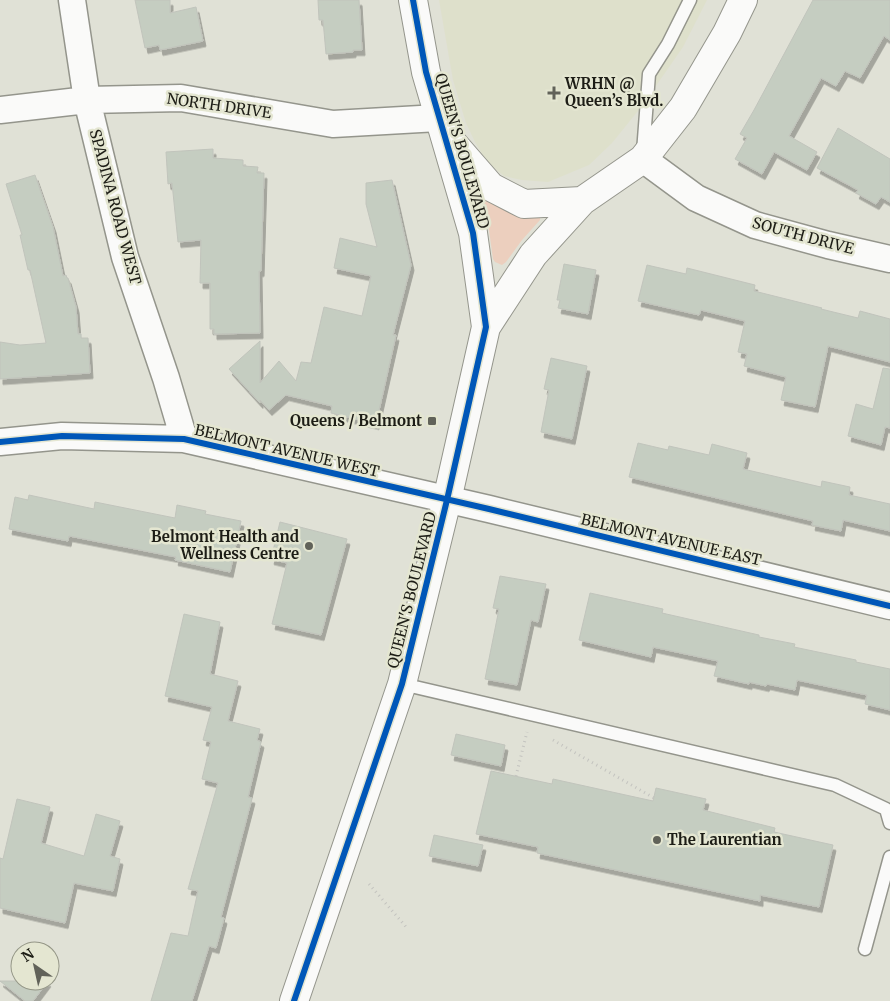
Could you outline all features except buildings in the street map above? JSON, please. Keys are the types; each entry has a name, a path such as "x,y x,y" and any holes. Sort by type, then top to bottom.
{"street":[{"name":"SPADINA ROAD WEST","path":"72,0 87,100 125,257 166,378 184,439"},
{"name":"QUEEN'S BOULEVARD","path":"413,0 426,72 473,233 486,327"},
{"name":"QUEEN'S BOULEVARD","path":"294,1001 402,684 447,500 486,327 533,255 582,201 643,159 683,108 727,34 744,0"},
{"name":"NORTH DRIVE","path":"0,110 87,100 181,98 333,124 442,127"},
{"name":"QUEEN'S BOULEVARD","path":"442,127 491,187 524,204 582,201"},
{"name":"SOUTH DRIVE","path":"643,159 696,198 755,225 828,245 890,259"},
{"name":"BELMONT AVENUE WEST","path":"0,442 62,436 184,439 447,500"},
{"name":"BELMONT AVENUE EAST","path":"447,500 890,606"}],"lane":[{"path":"643,159 649,74 668,44 690,0"},
{"path":"402,684 835,785 886,809 890,823"},
{"path":"865,949 890,857"}],"path":[{"path":"516,776 528,729"},
{"path":"546,736 654,798"},
{"path":"369,884 407,928"}],"shaded area":[{"name":"WRHN @ Queen’s Blvd.","path":"439,0 707,0 683,47 642,106 612,143 589,165 548,182 522,180 504,176 487,162 475,142 466,123 453,80"},
{"path":"487,199 540,216 540,220 502,265 493,259 489,230 482,204"}],"cycle path":[{"path":"294,1001 402,684 447,500 486,327 473,233 426,72 413,0"},
{"path":"0,442 62,436 184,439 489,509 890,606"}],"place":[{"name":"WRHN @ Queen’s Blvd.","path":"554,93"},
{"name":"Queens / Belmont","path":"432,421"},
{"name":"Belmont Health and Wellness Centre","path":"309,546"},
{"name":"The Laurentian","path":"657,840"}]}
